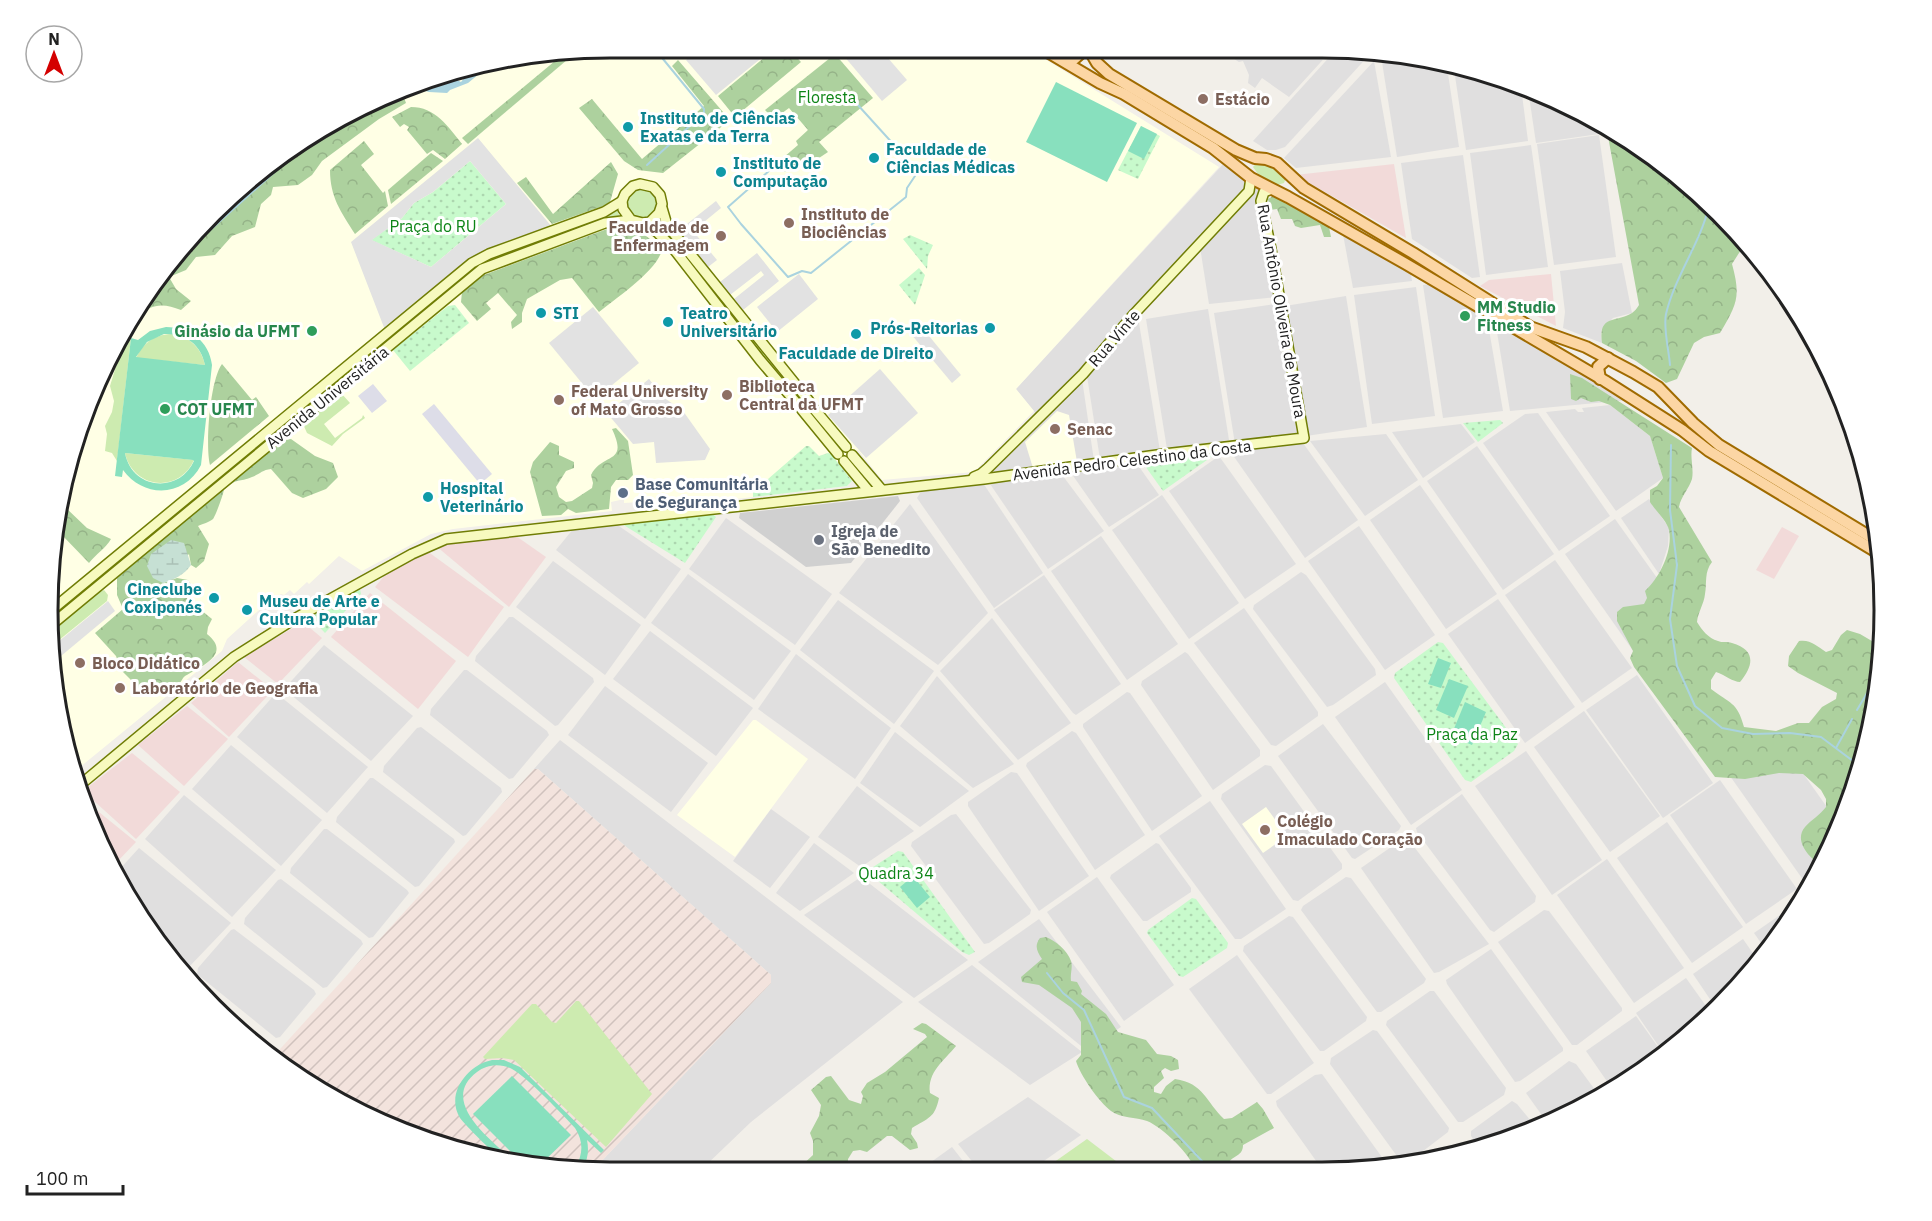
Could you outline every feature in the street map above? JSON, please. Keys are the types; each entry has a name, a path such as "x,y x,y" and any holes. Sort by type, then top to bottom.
{"main road":[{"path":"1058,58 1075,58"},
{"path":"1058,58 1100,84 1124,94 1213,148 1251,178 1406,264 1600,379 1682,430 1709,451 1870,548"},
{"path":"1094,58 1109,74 1219,140 1255,158 1277,163 1304,188 1530,327 1608,358 1658,387 1693,423 1719,445 1869,536"},
{"path":"1251,178 1248,166 1251,159 1255,158"},
{"path":"1272,189 1284,190 1295,180"},
{"path":"1600,379 1598,367 1608,358"}],"street":[{"name":"Rua Vinte","path":"960,481 981,474 1083,374 1135,313 1249,191 1251,178"},
{"name":"Avenida Universitária","path":"58,604 472,263 489,254 604,212 622,201 633,186 646,184 653,187 660,195 667,225 809,402 845,454"},
{"name":"Rua Antônio Oliveira de Moura","path":"1272,189 1264,192 1261,201 1304,438"},
{"path":"622,201 623,209 631,219"},
{"path":"644,223 655,218 662,207"},
{"name":"Avenida Universitária","path":"58,619 482,269 606,223 631,219 644,223 657,232 673,248 800,408 845,454"},
{"path":"800,408 802,400 809,402"},
{"name":"Avenida Pedro Celestino da Costa","path":"86,780 234,657 296,618 446,539 960,481 1304,438"},
{"path":"845,454 880,489"},
{"path":"845,454 868,490"}],"shaded area":[{"name":"Federal University of Mato Grosso","path":"610,58 1043,58 1219,167 1016,389 1034,411 974,472 882,480 858,450 840,465 852,481 847,486 641,510 640,502 624,503 624,500 620,500 611,502 612,511 453,529 431,534 362,571 339,556 309,584 307,582 294,594 290,590 284,595 281,594 258,611 227,639 222,651 81,766 63,683 58,610 63,538 77,468 101,399 132,334 173,274 195,247 220,220 274,173 334,132 366,115 433,88 468,77 538,63"},
{"path":"688,58 761,58 716,95 686,60"},
{"path":"846,58 888,58 907,80 882,101"},
{"path":"1233,58 1324,58 1289,97 1262,78 1255,88 1248,83 1249,75 1243,61 1239,62"},
{"path":"1328,58 1364,61 1285,147 1267,150 1253,141"},
{"path":"1374,61 1391,157 1296,168 1284,158"},
{"path":"1382,62 1448,73 1459,147 1397,157"},
{"path":"1455,75 1522,97 1528,141 1466,150"},
{"path":"1530,100 1599,133 1599,134 1536,143"},
{"path":"1599,135 1616,257 1554,265 1537,144"},
{"path":"478,138 552,227 490,250 385,330 351,242","holes":["470,161 506,204 431,267 372,240 402,218 414,203 433,192"]},
{"path":"1531,145 1548,267 1486,275 1470,153"},
{"path":"1463,155 1480,277 1472,278 1412,239 1401,163"},
{"path":"1226,161 1248,177 1249,188 1037,415 1016,389"},
{"path":"1394,164 1406,238 1295,175"},
{"path":"1258,185 1276,297 1209,304 1200,247"},
{"path":"716,201 721,208 693,231 717,260 708,267 678,231"},
{"path":"1342,229 1410,269 1412,281 1353,288"},
{"path":"757,253 779,281 743,310 734,299 764,275 761,271 730,295 720,282"},
{"path":"1622,263 1632,313 1613,318 1601,331 1602,343 1563,328 1565,312 1560,271"},
{"path":"799,274 818,299 777,332 757,307"},
{"path":"1551,274 1556,326 1480,286 1489,280"},
{"path":"1432,284 1487,318 1503,411 1443,418 1423,285"},
{"path":"1416,287 1435,416 1372,424 1354,295"},
{"path":"1346,296 1367,427 1306,436 1285,306"},
{"path":"1276,304 1297,434 1235,444 1214,313"},
{"path":"593,307 639,363 595,399 549,343"},
{"path":"1208,309 1229,440 1167,449 1146,319"},
{"path":"1138,317 1160,451 1100,459 1087,376"},
{"path":"916,320 961,375 952,383 906,328"},
{"path":"1495,320 1628,400 1510,411"},
{"path":"880,369 918,413 866,458 828,415"},
{"path":"649,379 663,397 683,411 710,449 705,460 656,463 654,442 633,444 607,413"},
{"path":"1082,379 1094,461 983,476"},
{"path":"373,384 387,401 372,413 358,396"},
{"path":"434,404 492,474 480,484 422,414"},
{"path":"1610,405 1650,436 1663,478 1616,511 1546,412 1575,409 1578,412 1584,412 1582,408"},
{"name":"Senac","path":"1057,411 1069,415 1077,462 1033,468 1025,442"},
{"path":"1538,413 1610,516 1559,551 1483,443 1525,414"},
{"path":"1461,424 1475,442 1423,478 1392,432"},
{"path":"1386,434 1418,480 1365,516 1310,441"},
{"path":"1303,443 1358,520 1305,558 1230,451"},
{"path":"1477,446 1554,554 1503,590 1427,481"},
{"path":"1219,456 1296,564 1245,599 1169,491"},
{"path":"1135,461 1159,495 1109,527 1069,470"},
{"path":"1060,472 1104,531 1048,569 988,481"},
{"path":"983,483 1043,573 994,608 917,498 924,487"},
{"path":"1420,485 1497,594 1446,629 1370,520"},
{"path":"1162,495 1239,603 1189,639 1112,530"},
{"name":"Igreja de São Benedito","path":"898,496 900,501 851,563 806,567 739,518 740,513"},
{"path":"1649,499 1669,528 1668,546 1659,574 1621,518"},
{"path":"910,504 988,613 938,665 839,593"},
{"path":"726,518 832,594 795,645 689,569"},
{"path":"1615,519 1692,627 1641,662 1565,554"},
{"path":"616,524 681,569 645,619 556,550 574,528"},
{"path":"1359,526 1435,635 1385,670 1308,561"},
{"path":"1782,527 1799,536 1774,579 1756,570"},
{"path":"516,536 546,557 509,607 436,546"},
{"path":"1101,536 1178,644 1127,680 1051,571"},
{"path":"427,551 504,607 468,657 375,587 385,575"},
{"path":"1555,560 1632,668 1582,703 1505,595"},
{"path":"553,561 641,625 605,675 516,607"},
{"path":"1301,572 1306,575 1375,669 1376,675 1327,707 1253,609 1254,605"},
{"path":"688,574 791,651 754,700 651,623"},
{"path":"1044,575 1121,684 1076,715 994,610"},
{"path":"370,593 456,661 418,709 331,637"},
{"path":"1498,599 1575,707 1525,743 1448,634"},
{"path":"838,600 934,671 894,724 800,650"},
{"path":"108,601 115,611 61,656 60,641"},
{"path":"1244,608 1318,712 1318,716 1276,746 1271,745 1194,643"},
{"path":"509,617 513,617 593,678 594,682 558,725 555,726 475,661 476,656"},
{"path":"992,618 1071,723 1018,760 940,671"},
{"path":"303,622 322,638 278,684 244,657"},
{"path":"650,631 753,708 716,756 613,679"},
{"path":"324,645 413,716 371,761 284,689"},
{"path":"1185,652 1260,750 1260,756 1213,790 1141,685 1142,681"},
{"path":"796,654 891,728 855,779 758,709"},
{"path":"238,662 273,690 229,737 191,703"},
{"path":"464,670 547,731 549,735 513,778 509,779 430,715 431,709"},
{"path":"1637,675 1713,783 1663,818 1586,710"},
{"path":"937,676 1014,764 973,788 900,726"},
{"path":"1385,682 1462,790 1411,825 1335,717"},
{"path":"605,686 708,763 671,812 568,735"},
{"path":"1127,692 1130,693 1202,796 1152,831 1083,727 1083,724"},
{"path":"276,693 368,767 327,813 237,737"},
{"path":"187,706 228,739 184,786 138,745"},
{"path":"1584,711 1660,816 1610,852 1534,747"},
{"path":"753,720 808,759 735,857 677,815"},
{"path":"1323,724 1401,826 1399,830 1355,859 1352,858 1278,756"},
{"path":"421,727 501,788 502,792 466,835 463,836 383,772 384,766 417,728"},
{"path":"1072,731 1076,733 1145,835 1095,870 1026,766"},
{"path":"895,732 969,791 920,827 860,783"},
{"path":"560,740 903,1002 751,1122 709,1162 601,1162 771,983 771,975 538,769 534,769"},
{"path":"1780,741 1833,816 1817,855 1803,880 1730,776"},
{"path":"231,745 322,820 281,866 192,789"},
{"path":"1526,751 1602,860 1552,895 1475,786"},
{"path":"132,753 180,792 136,839 92,800 88,787"},
{"path":"1265,765 1271,766 1342,864 1342,869 1298,901 1293,900 1221,799 1222,794"},
{"path":"534,769 538,769 771,975 771,983 601,1162 538,1158 468,1144 433,1133 366,1106 334,1089 278,1051"},
{"path":"1011,772 1017,773 1089,876 1039,911 968,806 968,802"},
{"path":"370,778 454,839 455,842 419,886 415,887 336,822 337,817"},
{"path":"1720,780 1797,889 1746,924 1670,815"},
{"path":"857,786 914,831 861,867 818,837"},
{"path":"1462,794 1536,896 1535,902 1494,932 1490,930 1416,828"},
{"path":"184,795 276,870 232,917 145,839"},
{"path":"1210,801 1286,909 1241,939 1235,939 1159,836"},
{"name":"Colégio Imaculado Coração","path":"1266,807 1287,836 1263,853 1242,824"},
{"path":"771,809 810,837 770,888 733,861"},
{"path":"96,810 136,842 118,861"},
{"path":"956,814 1031,910 1030,914 989,943 984,944 911,846 912,842 951,815"},
{"path":"1667,822 1743,927 1692,963 1617,858"},
{"path":"324,829 327,829 409,893 373,937 369,938 290,873 291,868"},
{"path":"1404,838 1408,839 1489,944 1439,972 1434,973 1361,868"},
{"path":"814,843 854,873 800,911 776,893"},
{"path":"1156,843 1191,888 1191,892 1147,921 1143,921 1110,878"},
{"path":"139,848 231,923 189,967 152,917 122,867"},
{"path":"1607,859 1684,968 1634,1003 1557,895"},
{"path":"861,877 968,960 914,998 804,915"},
{"path":"1097,877 1174,985 1124,1021 1047,912"},
{"path":"1346,877 1351,878 1426,979 1424,983 1381,1012 1377,1012 1301,910 1303,906"},
{"path":"281,879 361,940 363,944 327,987 323,988 244,924 245,918"},
{"path":"1544,910 1549,911 1622,1008 1622,1011 1577,1045 1572,1045 1498,942"},
{"path":"1782,913 1761,944 1754,933"},
{"path":"1289,916 1293,917 1367,1017 1366,1021 1324,1051 1320,1051 1243,951 1244,946"},
{"path":"1039,919 1121,1027 1086,1050 978,962"},
{"path":"234,929 314,990 316,994 280,1037 276,1038 197,974 198,968"},
{"path":"1743,939 1753,954 1712,1001 1693,974"},
{"path":"1491,949 1563,1048 1563,1051 1520,1081 1515,1082 1446,980"},
{"path":"1237,955 1314,1063 1271,1094 1267,1094 1189,989"},
{"path":"972,965 1082,1052 1030,1085 918,1002"},
{"path":"1686,978 1706,1006 1659,1047 1636,1013"},
{"path":"1430,991 1434,991 1506,1088 1504,1095 1463,1122 1458,1122 1386,1025 1387,1021"},
{"path":"1636,1016 1658,1048 1608,1082 1586,1051"},
{"path":"1373,1030 1377,1031 1449,1128 1448,1132 1420,1154 1398,1157 1330,1064 1331,1058"},
{"path":"1569,1061 1576,1064 1595,1090 1542,1116 1526,1093"},
{"path":"1322,1074 1383,1159 1317,1162 1277,1106 1276,1101 1315,1075"},
{"path":"1028,1097 1081,1135 1042,1162 973,1162 958,1144"},
{"path":"1512,1101 1531,1121 1474,1141 1471,1131"},
{"path":"952,1147 964,1162 931,1162"}],"green space":[{"path":"764,58 797,58 801,62 735,117 718,96"},
{"name":"Floresta","path":"830,58 838,58 873,98 819,142 828,152 810,164 804,158 785,172 777,163 798,145 796,141 808,130 789,108 774,119 765,110"},
{"path":"678,60 730,120 663,173 638,170 624,161 579,108 592,99 642,159 704,106 672,66"},
{"path":"566,61 468,144 462,138 554,62"},
{"path":"1056,82 1137,123 1107,182 1026,142"},
{"path":"405,99 406,103 379,119 322,161 312,175 298,185 273,187 271,195 261,204 255,227 232,236 215,255 196,257 186,270 172,276 220,220 274,173 334,132"},
{"path":"411,107 434,114 446,124 462,144 445,159 433,150 427,154 407,130 409,127 404,124 400,127 392,117"},
{"path":"1141,126 1160,136 1138,179 1118,170"},
{"path":"1141,126 1157,134 1144,159 1128,151"},
{"path":"1608,139 1658,173 1685,195 1740,251 1732,264 1737,293 1734,307 1720,333 1704,337 1694,343 1677,379 1666,383 1636,361 1602,343 1601,334 1606,323 1632,313 1639,305"},
{"path":"364,141 374,154 361,165 383,193 385,191 388,206 355,234 334,196 330,170"},
{"path":"431,153 443,161 391,204 388,190"},
{"name":"Praça do RU","path":"470,161 506,204 431,267 371,240 402,218 414,203 433,192"},
{"path":"1258,161 1275,166 1286,178 1284,183 1277,185 1258,174 1253,167"},
{"path":"611,162 618,174 610,202 552,224 517,183 526,177 553,214"},
{"path":"642,188 653,193 658,204 653,215 642,220 631,215 626,204 631,193"},
{"path":"1275,195 1329,227 1331,237 1324,237 1320,225 1301,228 1295,226 1292,219 1281,219 1277,209 1270,210 1268,199"},
{"path":"617,210 620,217 478,267 58,612 58,607 474,264"},
{"path":"659,217 663,226 800,395 799,397 797,398 669,241 650,224"},
{"path":"623,227 646,236 662,248 660,256 646,274 599,312 572,278 560,280 527,299 522,313 522,322 512,329 511,322 517,315 498,293 486,303 491,309 477,321 461,302 462,292 484,275 607,229"},
{"path":"910,235 933,245 928,256 927,269 903,239"},
{"path":"919,268 925,275 915,305 899,285"},
{"path":"170,278 176,289 191,301 181,310 169,306 149,309"},
{"path":"455,305 469,323 410,371 393,350 448,306"},
{"name":"COT UFMT","path":"166,327 190,333 197,337 207,349 212,365 201,465 194,476 185,483 164,490 153,490 142,486 123,470 122,477 115,476 131,338 138,340 150,331","holes":["164,334 179,335 191,341 200,351 205,365 136,357 147,342","125,453 193,460 194,461 187,472 178,479 167,483 156,483 137,475 129,465"]},
{"path":"174,334 194,345 205,365 136,358 151,340 162,335"},
{"path":"131,338 117,461 112,453 105,451 107,434 105,426 112,412 114,401 110,386 117,363"},
{"path":"222,364 252,400 256,397 269,416 210,465 208,443 210,413 214,384"},
{"path":"1570,374 1582,378 1692,448 1692,479 1679,507 1712,562 1707,574 1704,598 1697,622 1711,638 1740,646 1749,654 1750,664 1740,682 1716,672 1711,680 1711,689 1739,712 1744,727 1776,731 1798,723 1809,723 1822,707 1836,699 1837,693 1788,666 1789,656 1799,641 1810,642 1826,652 1832,650 1847,630 1872,641 1869,683 1855,753 1844,788 1814,860 1808,854 1801,838 1805,827 1826,807 1826,799 1821,790 1803,774 1779,773 1745,779 1715,777 1634,667 1630,658 1633,651 1617,621 1617,612 1623,607 1644,604 1647,598 1645,591 1656,579 1667,555 1669,530 1650,502 1650,490 1657,486 1663,478 1650,436 1610,405 1581,398 1576,401 1571,399"},
{"path":"341,393 350,403 324,424 335,438 363,415 365,418 343,434 332,446 307,433 303,424"},
{"path":"1500,420 1503,423 1478,442 1463,423"},
{"path":"616,428 628,441 633,475 628,480 616,480 611,487 609,509 576,513 568,509 561,515 542,516 530,472 533,462 550,442 559,446 559,455 574,462 574,468 566,471 556,487 559,497 566,502 572,501 592,488 591,475 596,468 616,453 618,448 612,429"},
{"path":"291,439 315,456 333,463 338,477 326,489 303,498 292,493 271,469 224,489 213,519 198,526 209,544 204,561 196,568 191,565 189,554 163,583 177,578 188,580 194,588 191,600 195,610 202,611 212,619 207,634 214,641 216,653 206,664 185,676 177,685 163,694 148,686 140,689 121,670 116,656 95,633 123,609 117,595 117,578 279,441"},
{"path":"806,446 809,446 819,456 831,454 852,481 847,486 753,497 753,492"},
{"path":"1224,448 1163,491 1140,459"},
{"path":"125,453 194,460 187,471 178,478 157,483 137,474"},
{"path":"68,510 87,528 111,539 89,563 63,536"},
{"path":"710,512 716,517 685,563 622,524 624,522"},
{"path":"171,540 184,543 191,565 179,576 163,583 153,578 147,566 151,554"},
{"path":"360,589 361,594 325,633 310,617"},
{"path":"104,590 108,595 107,601 60,640 59,625"},
{"name":"Praça da Paz","path":"1438,642 1443,643 1518,744 1514,751 1471,782 1465,780 1394,678 1395,673"},
{"path":"1438,658 1451,663 1441,688 1428,684"},
{"path":"1449,679 1468,686 1454,718 1436,710"},
{"path":"1465,702 1486,712 1472,745 1451,736"},
{"name":"Quadra 34","path":"898,851 903,852 975,952 969,955 962,952 871,875 873,867"},
{"path":"913,876 930,897 917,908 900,887"},
{"path":"1192,898 1196,899 1228,943 1227,948 1183,977 1179,976 1147,933"},
{"path":"1046,937 1057,943 1067,953 1072,963 1071,981 1077,982 1082,991 1081,994 1106,1014 1118,1032 1146,1040 1157,1054 1171,1056 1178,1060 1179,1069 1171,1071 1165,1068 1161,1071 1164,1078 1154,1087 1154,1092 1161,1094 1166,1086 1175,1079 1185,1081 1199,1089 1224,1119 1232,1118 1257,1102 1274,1128 1243,1145 1240,1153 1229,1162 1191,1162 1176,1142 1153,1124 1119,1115 1106,1107 1078,1067 1076,1061 1081,1055 1081,1022 1072,1008 1039,985 1022,982 1021,977 1042,959 1037,946 1040,938"},
{"path":"576,1001 579,1001 652,1094 606,1147 514,1060 483,1057 532,1004 536,1004 552,1022 556,1023"},
{"path":"922,1023 926,1024 956,1046 937,1067 931,1079 930,1093 939,1098 935,1110 930,1117 912,1128 911,1134 918,1148 910,1150 892,1136 887,1136 867,1152 853,1151 848,1162 806,1162 813,1155 813,1141 810,1133 819,1116 821,1105 811,1090 826,1077 831,1076 849,1100 861,1104 863,1096 861,1092 867,1083 885,1072 927,1037 913,1029"},
{"path":"504,1060 520,1067 604,1150 601,1153 587,1140 586,1161 578,1161 580,1138 575,1128 526,1079 508,1067 494,1065 477,1072 466,1084 463,1096 473,1121 504,1152 490,1149 460,1118 455,1099 457,1090 467,1074 483,1063"},
{"path":"512,1076 571,1135 547,1159 513,1154 473,1114"},
{"path":"1087,1139 1117,1162 1054,1162"}],"water":[{"path":"478,75 468,83 447,93 425,91 458,80 461,82 464,78"}],"waterway":[{"path":"647,165 704,113 704,109 662,58"},
{"path":"770,170 728,207 788,277 802,271 811,273 906,197 907,188 917,173 915,168 847,93"},
{"path":"213,227 268,178"},
{"path":"1670,365 1666,314 1675,286 1700,234 1706,215"},
{"path":"1671,445 1670,510 1677,565 1670,619 1677,666 1695,706 1722,728 1753,734 1790,733 1821,737 1853,761"},
{"path":"1857,710 1867,693"},
{"path":"1836,748 1852,719"},
{"path":"1047,973 1063,993 1084,1010 1124,1097 1152,1108 1202,1162"}],"place":[{"name":"Estácio","path":"1203,99"},
{"name":"Instituto de Ciências Exatas e da Terra","path":"628,127"},
{"name":"Faculdade de Ciências Médicas","path":"874,158"},
{"name":"Instituto de Computação","path":"721,172"},
{"name":"Instituto de Biociências","path":"789,223"},
{"name":"Faculdade de Enfermagem","path":"721,236"},
{"name":"STI","path":"541,313"},
{"name":"MM Studio Fitness","path":"1465,316"},
{"name":"Teatro Universitário","path":"668,322"},
{"name":"Prós-Reitorias","path":"990,328"},
{"name":"Ginásio da UFMT","path":"312,331"},
{"name":"Faculdade de Direito","path":"856,334"},
{"name":"Biblioteca Central da UFMT","path":"727,395"},
{"name":"Federal University of Mato Grosso","path":"559,400"},
{"name":"COT UFMT","path":"165,409"},
{"name":"Senac","path":"1055,429"},
{"name":"Base Comunitária de Segurança","path":"623,493"},
{"name":"Hospital Veterinário","path":"428,497"},
{"name":"Igreja de São Benedito","path":"819,540"},
{"name":"Cineclube Coxiponés","path":"214,598"},
{"name":"Museu de Arte e Cultura Popular","path":"247,610"},
{"name":"Bloco Didático","path":"80,663"},
{"name":"Laboratório de Geografia","path":"120,688"},
{"name":"Colégio Imaculado Coração","path":"1265,830"}]}
